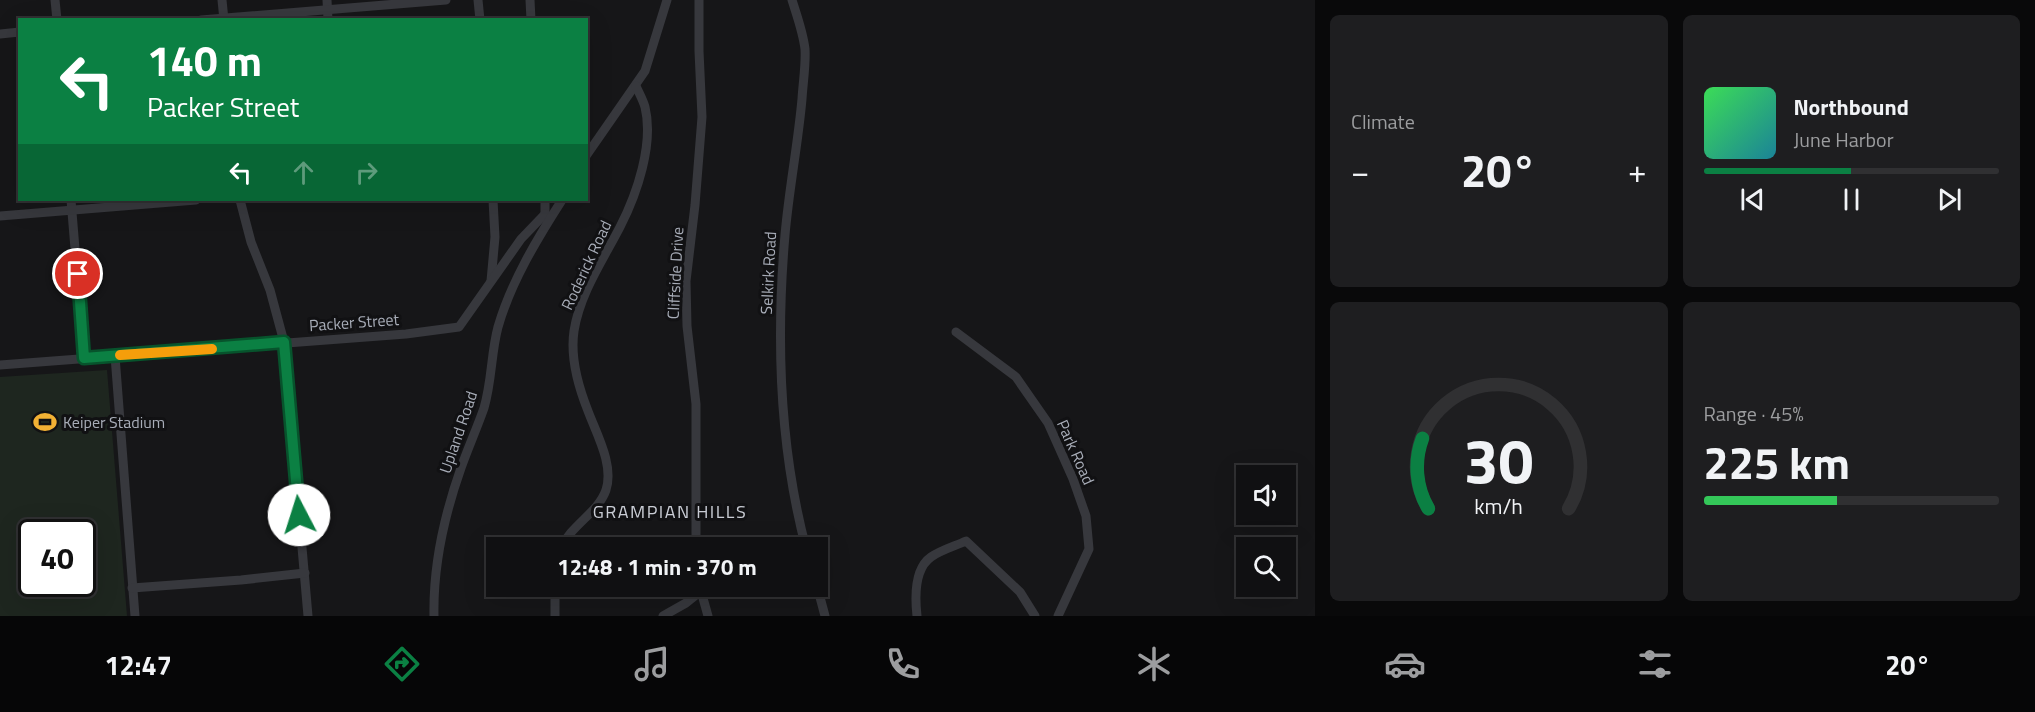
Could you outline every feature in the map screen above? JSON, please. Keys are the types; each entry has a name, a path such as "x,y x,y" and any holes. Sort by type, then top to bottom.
{"street":[{"path":"55,0 57,18"},
{"path":"222,0 224,18"},
{"path":"236,18 446,0"},
{"path":"478,0 480,18"},
{"path":"530,0 531,18"},
{"path":"588,153 636,87 651,57 667,0"},
{"name":"Cliffside Drive","path":"696,537 696,404 687,326 686,281 702,117 699,0"},
{"name":"Selkirk Road","path":"792,0 803,40 805,67 785,233 780,363 787,444 803,537"},
{"path":"0,34 18,32"},
{"name":"Roderick Road","path":"568,537 603,497 608,480 602,448 575,372 574,332 585,294 621,225 644,163 647,139 646,117 636,87"},
{"path":"71,201 84,358"},
{"path":"0,216 184,201"},
{"path":"240,201 251,242 270,290 284,342 308,616"},
{"path":"490,283 495,237 493,201"},
{"path":"545,201 545,225"},
{"name":"Upland Road","path":"434,616 434,583 441,537 461,467 484,406 498,328 518,278 545,225 561,201"},
{"name":"Packer Street","path":"0,365 406,334 459,327 521,239 545,214"},
{"name":"Park Road","path":"956,332 1016,377 1047,423 1073,478 1086,516 1089,549 1058,616"},
{"path":"115,356 135,616"},
{"path":"916,616 916,590 924,565 931,557 966,541 1020,592 1035,616"},
{"path":"132,588 305,573"},
{"path":"555,597 555,616"},
{"path":"663,616 689,597"},
{"path":"702,597 708,616"},
{"path":"820,597 825,616"}],"shaded area":[{"path":"107,370 127,616 0,616 0,377"}],"slow traffic":[{"path":"120,355 212,349"}],"place":[{"name":"Keiper Stadium","path":"45,422"}],"district":[{"name":"GRAMPIAN HILLS","path":"670,511"}],"route":[{"path":"78,274 84,358 284,342 299,515"}]}
